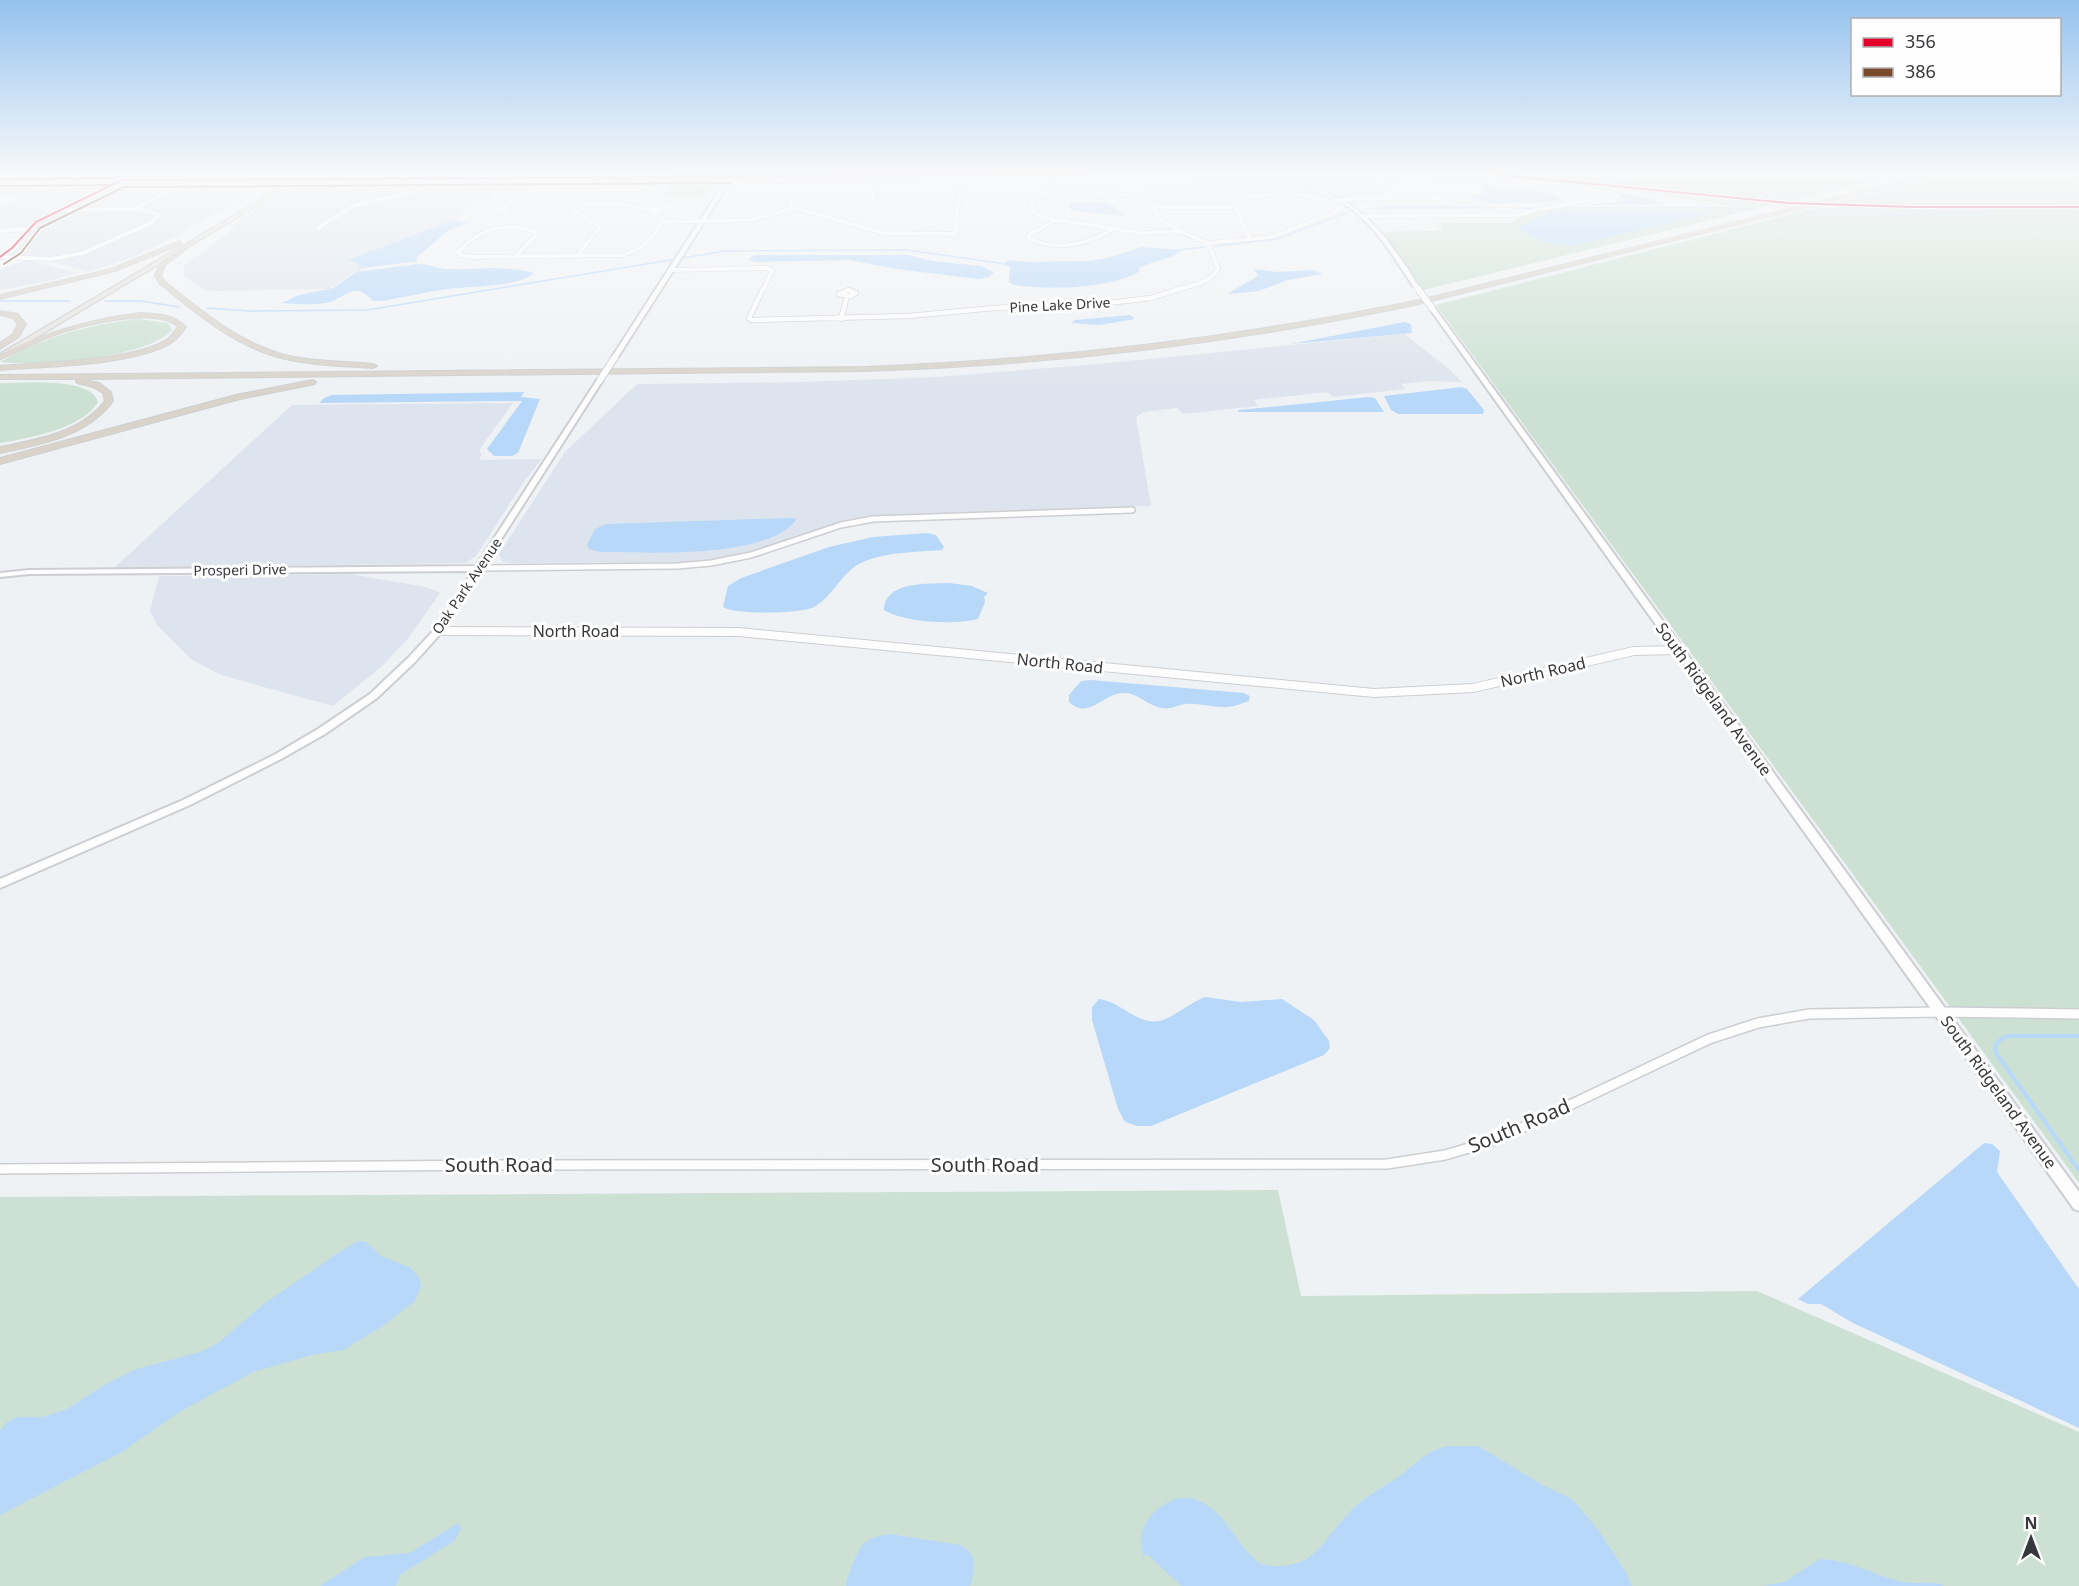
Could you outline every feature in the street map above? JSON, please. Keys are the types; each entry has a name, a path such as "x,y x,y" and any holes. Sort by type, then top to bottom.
{"highway":[{"path":"0,297 113,270 170,247"},
{"path":"185,247 165,261 158,270 157,276 190,305 247,342 269,352 298,359 373,366"},
{"path":"0,368 866,362 993,355 1131,343 1268,323 1376,303 1609,247"},
{"path":"0,377 865,369 951,366 1137,350 1334,320 1419,302 1642,247"},
{"path":"0,313 15,316 22,324 16,335 0,349"},
{"path":"0,357 51,334 104,321 136,316 161,316 176,320 182,327 175,336 161,344 122,355 72,363 0,368"},
{"path":"0,461 228,400 304,383 352,378 594,372"},
{"path":"0,450 43,440 75,428 99,413 109,401 106,392 96,385 73,380 33,377"}],"main road":[{"path":"0,349 173,247"},
{"path":"0,357 184,247"}],"street":[{"path":"0,257 16,247"},
{"path":"0,257 52,259 83,253 97,247"},
{"path":"463,247 458,252 467,257 618,256 644,247"},
{"path":"516,256 525,247"},
{"path":"577,256 584,247"},
{"name":"Oak Park Avenue","path":"0,884 232,780 302,744 364,703 409,664 438,631 481,568 685,247"},
{"name":"Pine Lake Drive","path":"672,270 772,271 749,318 752,320 841,320 940,315 994,308 1058,307 1151,298 1202,282 1215,275 1218,268 1210,247"},
{"name":"South Ridgeland Avenue","path":"1387,247 2079,1204"},
{"path":"841,320 847,296"},
{"path":"481,568 695,565 751,555 841,525 873,519 1132,510"},
{"name":"Prosperi Drive","path":"0,575 29,572 481,568"},
{"name":"North Road","path":"438,631 740,632 1374,693 1427,693 1473,688 1634,651 1678,650"},
{"name":"South Road","path":"0,1169 530,1165 1094,1167 1387,1164 1445,1155 1496,1140 1709,1039 1758,1023 1809,1014 1941,1012 2079,1014"}],"shaded area":[{"path":"20,247 154,247 131,258 88,272 50,261 30,260 76,273 0,290 0,269 28,260 3,259"},
{"path":"209,247 384,247 352,258 349,262 359,264 359,268 363,268 361,271 354,272 329,289 207,291 184,276 184,265"},
{"path":"1404,334 1448,368 1462,382 1428,381 1401,384 1406,389 1333,397 1327,392 1254,400 1258,406 1183,414 1177,408 1144,412 1136,417 1151,506 860,518 797,535 762,551 695,562 512,563 503,562 499,554 565,452 637,384 800,382 937,377"},
{"path":"513,403 479,450 482,454 479,460 542,459 525,480 476,556 465,563 114,568 292,405"},
{"path":"350,574 426,587 440,593 407,640 381,667 333,706 221,675 192,660 158,626 150,611 159,576"}],"green space":[{"path":"1391,247 1599,247 1423,290"},
{"path":"1663,247 2079,247 2079,1183 1436,305"},
{"path":"139,319 168,323 172,330 159,340 116,354 39,363 0,362 33,345 67,333 102,324"},
{"path":"39,382 70,385 83,388 93,394 98,402 80,419 68,426 40,435 0,443 0,383"},
{"path":"1278,1190 1301,1296 1757,1291 2079,1432 2079,1586 0,1586 0,1197"}],"water":[{"path":"382,247 429,247 417,257 419,261 359,268 359,264 348,260"},
{"path":"1142,247 1181,250 1172,256 1139,268 1139,272 1126,278 1078,287 1014,285 1009,282 1010,267 1003,264 1009,260 1087,261 1108,258"},
{"path":"908,255 932,261 980,266 994,272 989,277 978,279 896,269 850,260 756,262 749,260 752,256"},
{"path":"417,264 445,269 502,268 534,273 526,278 505,284 447,289 383,301 373,301 366,295 354,291 326,303 282,303 299,295 333,288 356,272"},
{"path":"1254,269 1277,272 1312,270 1323,274 1288,280 1259,291 1227,294 1255,278 1258,275"},
{"path":"1130,315 1135,319 1100,325 1071,323 1075,320"},
{"path":"1404,322 1411,324 1412,333 1291,344"},
{"path":"1462,387 1467,389 1484,410 1483,414 1398,414 1391,410 1384,396"},
{"path":"524,392 521,397 540,399 518,453 512,456 494,456 487,449 522,401 319,403 332,395"},
{"path":"1375,398 1384,412 1238,412 1239,410"},
{"path":"797,519 782,532 760,541 705,551 601,552 589,549 587,545 595,529 606,524"},
{"path":"927,533 936,535 944,547 942,550 893,554 865,561 850,570 814,607 768,613 730,610 723,607 728,586 741,578 829,547 873,537"},
{"path":"949,583 972,586 988,593 984,597 985,602 978,619 930,622 904,618 884,610 891,594 899,589 919,584"},
{"path":"1081,681 1244,693 1250,696 1249,701 1225,707 1190,704 1162,708 1134,695 1124,693 1090,707 1076,707 1069,702 1069,695"},
{"path":"1205,997 1241,1002 1282,999 1314,1020 1329,1041 1330,1048 1324,1055 1151,1126 1137,1126 1125,1122 1118,1109 1092,1020 1092,1007 1099,999 1114,1004 1143,1020 1159,1021"},
{"path":"1984,1143 1992,1144 2000,1151 1997,1172 2079,1289 2079,1428 1853,1323 1821,1304 1808,1304 1798,1299"},
{"path":"365,1241 381,1256 411,1268 420,1279 421,1286 415,1301 383,1326 343,1350 312,1355 253,1372 178,1413 122,1452 0,1515 0,1431 7,1422 18,1417 43,1417 67,1409 106,1384 134,1370 203,1351 218,1343 265,1303 341,1251 356,1242"},
{"path":"1448,1446 1478,1446 1541,1484 1572,1499 1597,1528 1626,1572 1632,1586 1181,1586 1148,1555 1144,1556 1141,1545 1142,1534 1152,1514 1161,1506 1183,1498 1194,1499 1214,1510 1259,1563 1284,1566 1297,1563 1314,1553 1362,1501 1425,1456"},
{"path":"458,1523 461,1529 454,1541 400,1575 396,1586 320,1586 365,1557 410,1553"},
{"path":"890,1534 960,1545 970,1553 974,1562 970,1586 846,1586 856,1556 864,1544 870,1539"},
{"path":"1820,1559 1853,1565 1903,1582 1934,1583 1945,1586 1762,1586 1784,1582"}],"waterway":[{"path":"1179,250 1204,247"},
{"path":"207,308 249,311 367,310 725,251 907,250 1006,264"},
{"path":"0,301 70,301"},
{"path":"105,301 141,301 179,307"},
{"path":"2079,1036 2007,1036 1998,1042 1996,1047 1996,1053 2079,1170"}],"transit line":[{"name":"356","path":"0,257 13,247"},
{"name":"386","path":"4,264 21,253 26,247"}]}
